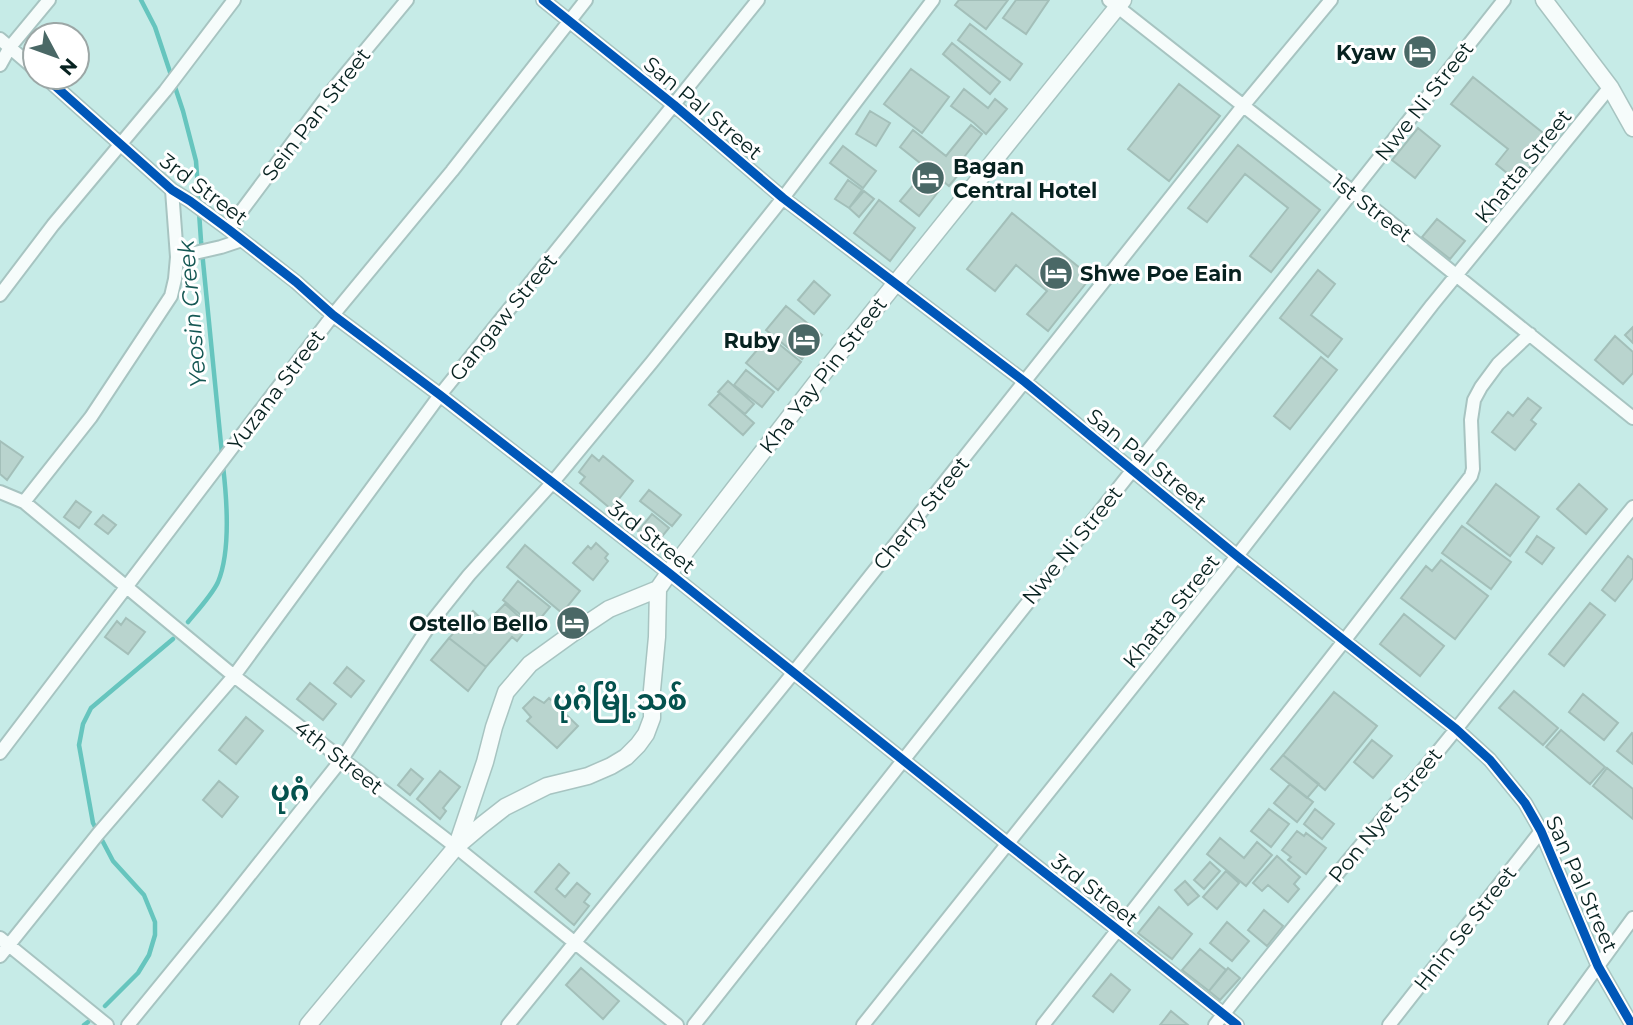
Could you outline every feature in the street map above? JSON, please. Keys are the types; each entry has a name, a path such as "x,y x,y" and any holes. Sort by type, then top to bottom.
{"street":[{"path":"0,65 5,43 49,0"},
{"path":"0,295 52,225 164,91 234,0"},
{"name":"Sein Pan Street","path":"228,229 326,99 407,0"},
{"name":"San Pal Street","path":"543,0 674,105 783,198 1025,382 1456,729 1490,760 1525,803 1541,831 1598,966 1632,1025"},
{"name":"Yuzana Street","path":"0,753 333,315 453,171 586,0"},
{"name":"Gangaw Street","path":"4,942 234,676 440,395 758,0"},
{"path":"128,1025 342,759 433,620 469,575 553,482 783,198 933,0"},
{"name":"Cherry Street","path":"508,1025 794,672 1243,106 1331,0"},
{"name":"Nwe Ni Street","path":"694,1025 1504,0"},
{"path":"1544,0 1610,87 1633,128"},
{"name":"1st Street","path":"1117,2 1633,418"},
{"name":"Kha Yay Pin Street","path":"658,589 813,386 1117,2"},
{"path":"5,43 21,57"},
{"name":"Khatta Street","path":"863,1025 1432,305 1610,87"},
{"name":"3rd Street","path":"61,91 172,190 228,229 333,315 553,482 794,672 1118,930 1219,1020 1237,1025"},
{"path":"24,502 91,416 171,296 176,279 177,257 172,190"},
{"path":"177,257 242,240"},
{"path":"1043,1025 1471,475 1471,420 1474,400 1498,364 1530,334"},
{"name":"4th Street","path":"0,492 24,502 234,676 456,847 677,1025"},
{"name":"Pon Nyet Street","path":"1219,1020 1633,508"},
{"path":"308,1025 456,847 505,807 547,786 588,776 611,766 626,757 638,745 652,718 658,589 609,610 573,633 530,664 506,692 456,847"},
{"name":"Hnin Se Street","path":"1389,1025 1541,831"},
{"path":"1555,1025 1633,918"},
{"path":"0,956 4,942 107,1025"}],"building":[{"path":"959,0 1008,0 986,29 955,5"},
{"path":"1016,0 1049,0 1026,34 1003,18"},
{"path":"970,24 1022,64 1010,80 958,40"},
{"path":"952,43 1000,82 990,94 943,54"},
{"path":"911,69 949,97 922,133 884,104"},
{"path":"1473,77 1552,140 1518,182 1496,164 1508,149 1451,104"},
{"path":"1179,84 1220,116 1169,181 1128,149"},
{"path":"964,89 988,108 995,99 1007,109 986,134 951,106"},
{"path":"870,111 890,123 876,146 856,134"},
{"path":"971,125 982,134 958,165 963,169 949,186 900,147 913,130 946,156"},
{"path":"1418,128 1440,146 1415,178 1392,160"},
{"path":"1238,145 1320,210 1271,272 1250,256 1288,208 1245,174 1207,222 1188,208"},
{"path":"843,146 876,171 863,188 830,163"},
{"path":"924,172 942,187 919,216 900,201"},
{"path":"848,180 862,190 849,208 835,199"},
{"path":"864,191 874,199 859,217 849,208"},
{"path":"879,200 915,228 890,261 854,233"},
{"name":"Shwe Poe Eain","path":"1012,213 1091,277 1048,331 1027,314 1047,291 1016,265 995,291 967,269"},
{"path":"1437,219 1465,241 1450,259 1422,237"},
{"path":"1318,270 1335,284 1311,315 1342,339 1328,357 1280,318"},
{"path":"814,281 830,295 814,314 798,300"},
{"path":"786,306 822,335 802,359 766,330"},
{"path":"1633,327 1633,343 1625,335"},
{"path":"769,336 801,362 778,390 746,363"},
{"path":"1615,336 1633,352 1633,373 1623,384 1595,360"},
{"path":"1321,357 1337,370 1290,429 1274,416"},
{"path":"746,370 774,392 762,407 734,385"},
{"path":"728,381 754,404 745,414 718,392"},
{"path":"720,393 754,423 743,435 709,405"},
{"path":"1528,398 1541,408 1531,420 1536,424 1515,450 1492,432 1508,412 1513,416"},
{"path":"0,441 23,457 7,480 0,474"},
{"path":"592,455 599,461 603,456 633,481 611,509 580,483 585,477 579,472"},
{"path":"1496,484 1539,517 1510,556 1467,523"},
{"path":"1579,484 1607,509 1586,534 1557,509"},
{"path":"649,490 681,515 672,526 640,501"},
{"path":"76,501 91,512 79,528 64,517"},
{"path":"652,514 669,528 655,545 638,531"},
{"path":"103,515 116,525 108,534 95,524"},
{"path":"1462,526 1511,562 1491,589 1442,553"},
{"path":"1537,536 1554,548 1542,564 1526,552"},
{"path":"596,543 608,554 605,558 608,561 593,580 573,563 588,546 591,549"},
{"path":"525,545 580,591 562,613 507,567"},
{"path":"1628,556 1633,560 1633,578 1615,601 1602,590"},
{"path":"1441,560 1488,596 1455,639 1401,598 1426,566 1432,571"},
{"path":"518,581 550,607 534,626 503,600"},
{"path":"1590,603 1605,615 1564,666 1549,654"},
{"path":"505,604 525,622 520,627 525,631 517,641 512,637 486,667 449,638 473,611 486,623"},
{"path":"1404,614 1444,646 1420,676 1380,644"},
{"path":"126,618 145,632 128,654 105,637 117,621 121,625"},
{"path":"449,638 486,667 468,691 431,660"},
{"path":"347,667 364,681 351,697 334,683"},
{"path":"310,683 336,704 323,720 297,699"},
{"path":"1514,691 1558,728 1543,745 1499,708"},
{"path":"1334,692 1377,726 1325,790 1283,755"},
{"path":"1583,694 1618,723 1604,740 1569,712"},
{"path":"534,697 544,703 549,698 578,726 557,748 527,721 531,717 523,708"},
{"path":"246,717 263,731 236,764 219,750"},
{"path":"1561,730 1605,767 1590,784 1546,747"},
{"path":"1633,734 1633,764 1617,751"},
{"path":"1372,740 1392,756 1373,778 1354,762"},
{"path":"1283,755 1319,784 1307,798 1271,769"},
{"path":"1607,768 1633,789 1633,819 1593,786"},
{"path":"411,769 423,779 410,795 398,785"},
{"path":"440,771 460,787 443,808 446,811 440,819 417,799"},
{"path":"219,781 238,797 222,817 203,800"},
{"path":"1290,784 1313,802 1297,822 1274,803"},
{"path":"1269,809 1289,824 1271,847 1251,831"},
{"path":"1315,809 1334,824 1322,839 1304,824"},
{"path":"1297,831 1304,836 1306,833 1326,848 1306,874 1288,860 1291,857 1282,850"},
{"path":"1220,838 1244,858 1257,842 1272,855 1246,886 1207,854"},
{"path":"1277,856 1300,877 1294,884 1299,889 1288,902 1268,885 1262,891 1253,883"},
{"path":"1210,862 1220,871 1204,889 1194,880"},
{"path":"559,864 569,873 556,889 565,897 577,883 590,894 584,902 589,906 574,925 535,892"},
{"path":"1226,871 1239,883 1217,909 1203,897"},
{"path":"1185,881 1199,896 1188,905 1175,890"},
{"path":"1159,907 1192,934 1172,959 1138,933"},
{"path":"1264,910 1283,926 1267,946 1248,930"},
{"path":"1227,922 1249,941 1232,961 1210,943"},
{"path":"1200,949 1226,970 1209,991 1182,970"},
{"path":"581,968 619,1001 603,1019 566,985"},
{"path":"1228,968 1240,978 1220,1000 1209,991"},
{"path":"1111,974 1130,990 1113,1012 1093,996"},
{"path":"1171,1011 1188,1025 1160,1025"}],"waterway":[{"name":"Yeosin Creek","path":"141,0 155,27 183,111 196,161 199,203"},
{"name":"Yeosin Creek","path":"199,212 222,454"},
{"name":"Yeosin Creek","path":"188,622 212,592 222,570 227,525 223,466"},
{"name":"Yeosin Creek","path":"105,1006 138,973 149,955 155,935 155,922 144,895 113,861 93,823 79,745 83,724 91,708 173,639"},
{"name":"Yeosin Creek","path":"84,1025 88,1022"}],"cycle path":[{"path":"543,0 674,105 783,198 1025,382 1237,556 1456,729 1490,760 1525,803 1541,831 1598,966 1632,1025"},
{"path":"61,91 172,190 228,229 333,315 669,573 1237,1025"}],"place":[{"name":"Kyaw","path":"1420,52"},
{"name":"Bagan Central Hotel","path":"928,178"},
{"name":"Shwe Poe Eain","path":"1056,273"},
{"name":"Ruby","path":"804,340"},
{"name":"Ostello Bello","path":"573,623"}],"district":[{"name":"ပုဂံမြို့သစ်","path":"620,700"},
{"name":"ပုဂံ","path":"290,791"}]}
